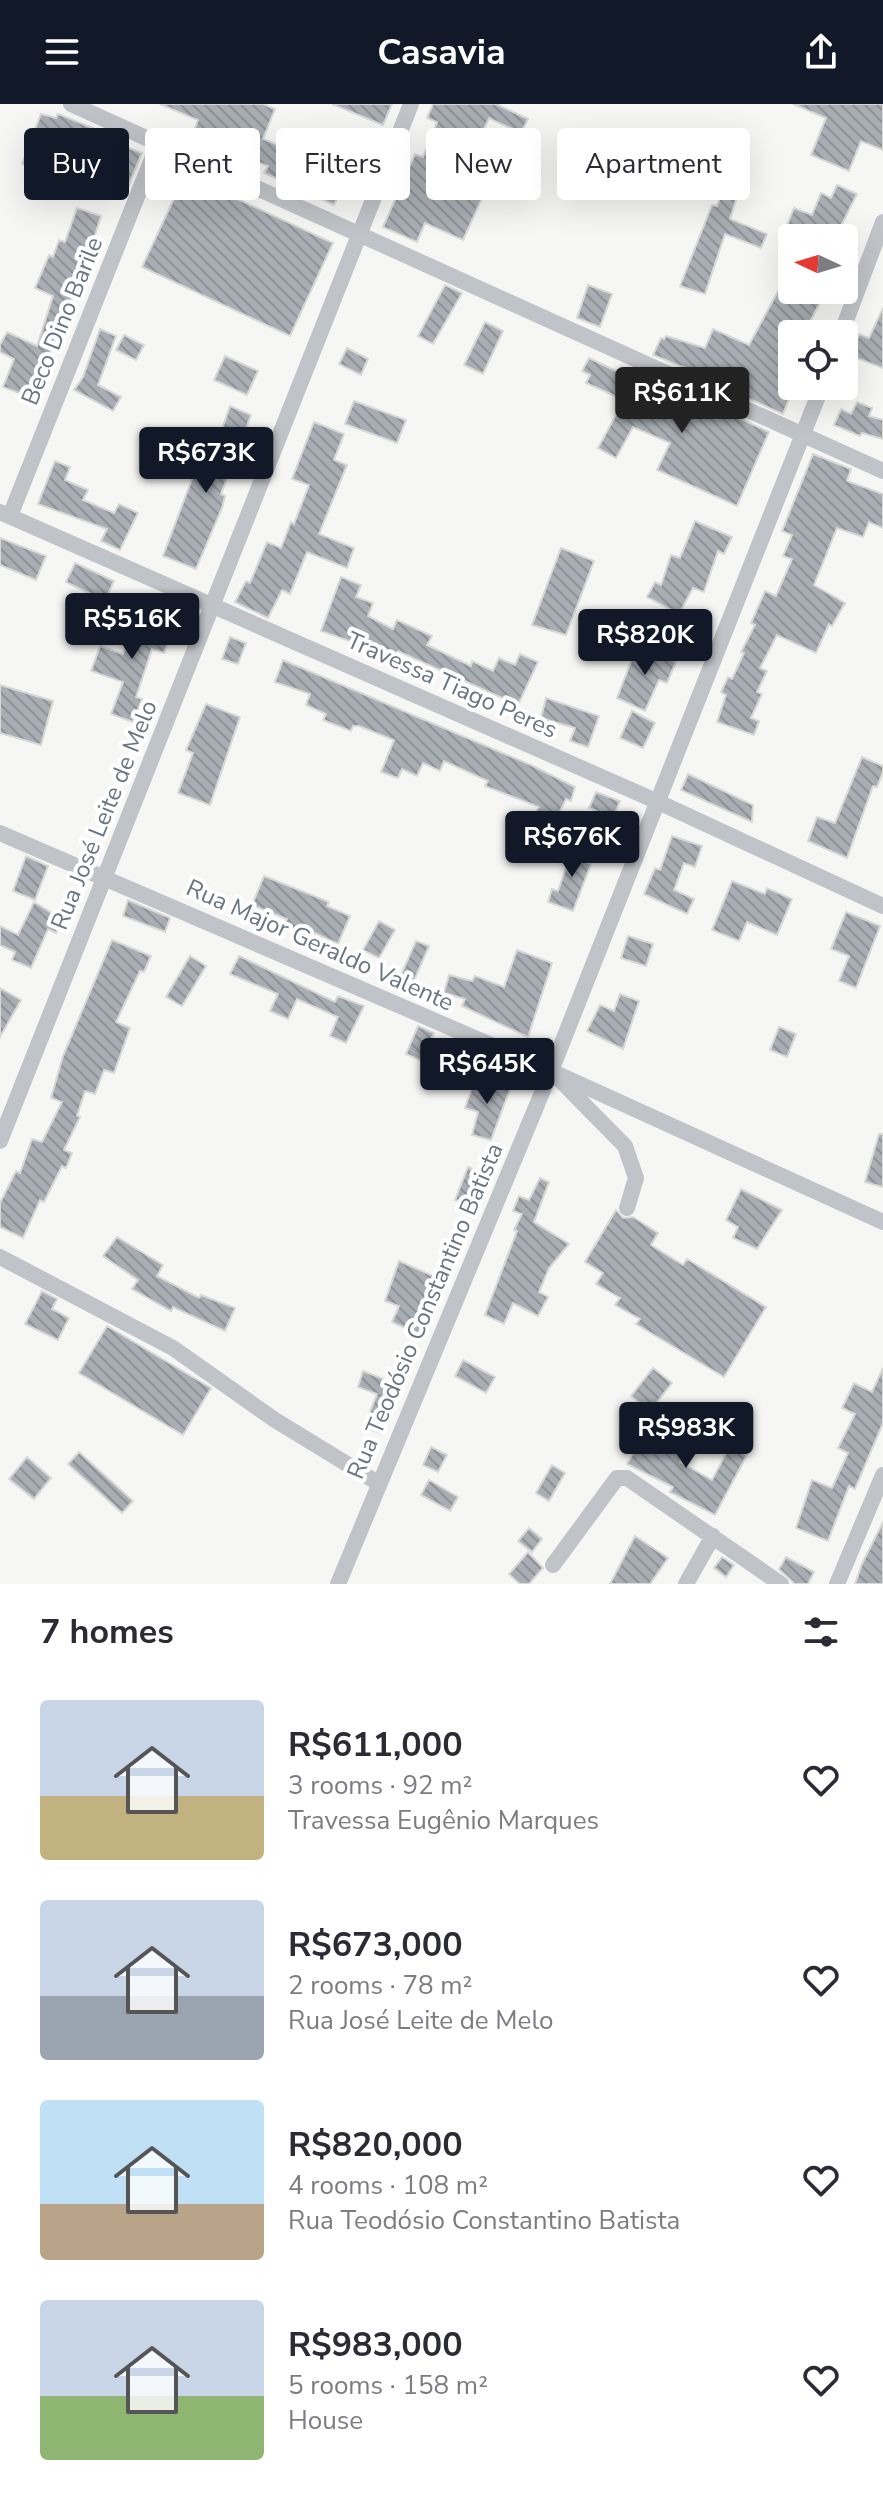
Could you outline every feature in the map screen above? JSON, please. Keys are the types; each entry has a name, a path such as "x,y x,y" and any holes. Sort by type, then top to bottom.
{"street":[{"path":"71,104 145,138"},
{"name":"Rua José Leite de Melo","path":"0,1141 411,104"},
{"name":"Beco Dino Barile","path":"5,514 145,175"},
{"path":"260,191 883,471"},
{"path":"846,320 883,222"},
{"name":"Rua Teodósio Constantino Batista","path":"338,1584 551,1071 817,400"},
{"name":"Travessa Tiago Peres","path":"5,514 656,801 883,906"},
{"name":"Rua Major Geraldo Valente","path":"0,833 551,1071 883,1222"},
{"path":"551,1071 625,1146 636,1178 627,1208"},
{"path":"0,1257 173,1348 275,1420 378,1483"},
{"path":"837,1584 883,1475"},
{"path":"553,1565 617,1478 633,1480 781,1584"},
{"path":"686,1584 713,1536"}],"building":[{"path":"160,104 263,104 275,109 263,139 276,144 276,178 264,173 268,166 260,163 260,128 195,128 198,120"},
{"path":"332,104 392,104 383,125"},
{"path":"433,104 496,104 528,119 524,128 510,128 489,118 484,128 435,128 437,122 427,118"},
{"path":"793,104 883,104 883,150 861,141 849,171 811,155 826,118"},
{"path":"41,114 56,118 58,114 93,128 36,128"},
{"path":"129,148 142,153 129,184"},
{"path":"426,150 426,200 481,200 463,240 425,223 417,242 383,227 395,200 410,200 410,165 415,154 423,157"},
{"path":"837,185 857,194 842,224 787,224 794,208 812,215 821,193 831,198"},
{"path":"173,200 239,200 333,243 290,336 142,267"},
{"path":"719,200 736,200 730,219 767,234 761,248 725,234 705,294 680,286 712,205 717,206"},
{"path":"77,208 101,216 90,251 94,252 70,303 67,301 35,399 3,387 14,359 0,352 0,345 7,332 37,346 53,296 35,288 49,255 53,257 59,240 65,242"},
{"path":"445,285 462,293 433,344 418,336"},
{"path":"588,285 612,294 600,327 577,318"},
{"path":"778,291 778,304 819,304 811,320 778,320 778,400 789,400 783,414 710,381 711,378 653,355 661,338 666,336 705,348 713,329 749,345"},
{"path":"883,308 883,368 858,359 859,334 869,338"},
{"path":"485,322 503,331 483,374 464,365"},
{"path":"100,329 116,336 98,385 121,397 113,411 74,390 83,377"},
{"path":"124,335 144,345 136,360 116,350"},
{"path":"347,348 368,359 361,375 339,364"},
{"path":"225,356 258,371 247,395 214,380"},
{"path":"589,358 717,419 721,410 769,432 737,506 657,470 670,443 633,427 616,458 598,448 624,400 586,383 590,375 582,371"},
{"path":"354,401 406,420 397,443 345,424"},
{"path":"857,402 872,408 869,416 883,420 883,439 862,433 860,436 834,425 841,409 851,414"},
{"path":"230,406 251,415 221,494 225,496 222,508 196,569 163,556 192,479 189,478 198,458 210,464"},
{"path":"314,422 344,434 334,460 347,465 319,534 354,548 347,568 307,552 290,594 282,590 268,618 235,602 246,581 250,583 267,542 281,548 291,522 294,524 309,485 292,479"},
{"path":"813,454 851,469 847,481 883,494 883,528 869,522 863,537 837,528 814,585 845,603 832,626 829,624 816,653 777,635 760,668 767,671 757,692 762,694 751,718 759,721 754,735 717,722 726,695 721,692 728,677 732,679 744,653 741,652 755,625 751,623 765,591 776,596 792,559 783,556 792,535 782,531"},
{"path":"55,461 70,467 65,480 88,490 83,500 114,513 119,504 138,513 120,550 101,541 107,529 38,504"},
{"path":"695,521 732,537 724,554 718,551 704,592 693,588 679,614 647,597 655,582 661,585 671,555 680,558"},
{"path":"0,538 46,556 36,580 0,565"},
{"path":"561,548 594,561 566,635 532,625"},
{"path":"75,563 114,581 105,601 66,582"},
{"path":"341,577 361,585 356,597 373,603 368,616 393,629 397,620 432,636 427,645 471,666 472,661 493,671 499,658 515,665 520,654 538,662 518,705 398,651 397,654 377,646 375,650 321,631"},
{"path":"146,594 159,599 147,628 170,637 164,653 152,649 136,697 142,699 133,722 111,714 123,682 91,671 100,646 123,654"},
{"path":"230,637 246,643 238,664 222,659"},
{"path":"637,646 676,662 667,683 659,680 645,711 617,698"},
{"path":"283,660 531,765 575,787 571,801 566,799 555,821 536,812 539,807 485,786 488,781 444,761 440,771 423,763 417,776 402,769 398,778 381,772 394,740 359,726 353,726 351,731 323,720 326,714 306,705 310,694 275,682"},
{"path":"0,685 53,701 41,745 0,733"},
{"path":"546,698 599,716 588,747 570,741 575,728 541,718"},
{"path":"206,704 240,717 210,805 178,793 193,753 186,750"},
{"path":"632,711 655,723 643,748 620,738"},
{"path":"862,757 883,766 883,772 877,787 873,786 847,858 808,841 817,817 835,823"},
{"path":"688,774 753,805 752,822 681,790"},
{"path":"596,792 620,801 613,818 589,808"},
{"path":"672,836 702,846 695,867 684,863 674,890 694,899 687,914 644,894 655,868 660,870"},
{"path":"574,844 592,851 588,863 591,864 573,911 548,902 552,889 558,891"},
{"path":"26,856 48,866 35,900 13,891"},
{"path":"264,876 329,902 327,906 350,916 338,944 315,933 312,938 284,925 287,919 252,905"},
{"path":"732,881 765,894 767,888 792,899 777,935 747,922 739,941 712,930"},
{"path":"128,900 170,918 165,932 123,916"},
{"path":"34,902 63,920 56,933 48,929 31,968 12,960 15,952 0,945 0,926 18,935"},
{"path":"846,912 880,926 856,988 839,981 849,956 831,949"},
{"path":"379,921 395,930 379,958 363,950"},
{"path":"628,936 653,944 646,966 621,958"},
{"path":"112,940 151,956 144,972 140,971 116,1022 130,1028 114,1073 104,1070 95,1094 85,1091 77,1116 80,1117 64,1150 72,1153 66,1168 62,1166 44,1202 40,1200 23,1238 0,1227 0,1203 16,1171 20,1173 32,1139 42,1142 62,1102 51,1098 63,1056"},
{"path":"416,941 429,946 413,983 400,977"},
{"path":"517,950 552,963 528,1037 462,1006 465,999 444,993 449,975 472,981 475,976 504,987"},
{"path":"190,956 206,966 182,1006 166,997"},
{"path":"239,956 335,1002 338,996 364,1006 346,1043 330,1036 338,1017 297,999 288,1019 270,1011 278,994 230,974"},
{"path":"0,988 21,1000 0,1037"},
{"path":"620,994 639,1001 623,1049 587,1031 600,1005 614,1011"},
{"path":"418,1026 434,1033 422,1061 406,1054"},
{"path":"779,1027 796,1034 787,1057 770,1050"},
{"path":"476,1076 510,1089 491,1140 472,1135 478,1112 465,1108"},
{"path":"879,1134 883,1134 883,1187 865,1182"},
{"path":"468,1167 484,1174 470,1205 455,1200"},
{"path":"540,1178 549,1182 534,1222 569,1244 549,1268 539,1292 548,1297 538,1316 513,1303 504,1324 485,1315 522,1214 513,1211 519,1196 529,1200"},
{"path":"741,1189 782,1210 757,1249 733,1238 738,1227 726,1220"},
{"path":"616,1210 623,1218 633,1217 658,1233 651,1245 683,1265 687,1259 766,1307 724,1377 636,1324 640,1319 615,1305 620,1298 596,1284 603,1273 585,1262"},
{"path":"117,1237 163,1265 157,1276 199,1298 201,1295 235,1308 225,1331 173,1307 171,1311 132,1289 138,1280 103,1256"},
{"path":"399,1261 440,1279 418,1334 392,1322 399,1306 385,1301"},
{"path":"42,1291 57,1299 52,1309 69,1318 58,1340 25,1324"},
{"path":"107,1326 211,1388 183,1435 79,1373"},
{"path":"463,1360 495,1377 486,1393 455,1376"},
{"path":"653,1368 672,1383 650,1411 631,1396"},
{"path":"883,1368 883,1423 855,1489 849,1486 828,1541 796,1528 812,1480 832,1488 848,1453 838,1448 855,1414 842,1408 854,1383 872,1392"},
{"path":"363,1371 399,1385 382,1434 364,1427 377,1394 358,1387"},
{"path":"647,1430 668,1442 673,1432 691,1441 680,1462 712,1480 730,1446 747,1455 715,1515 670,1492 673,1487 627,1464"},
{"path":"431,1447 447,1455 438,1472 423,1465"},
{"path":"79,1452 133,1501 122,1513 68,1464"},
{"path":"27,1457 51,1478 34,1499 9,1479"},
{"path":"552,1465 565,1473 549,1501 536,1493"},
{"path":"429,1480 458,1497 450,1511 421,1495"},
{"path":"883,1522 883,1584 855,1584 862,1564"},
{"path":"529,1528 542,1539 532,1552 518,1541"},
{"path":"635,1536 668,1558 650,1584 610,1584"},
{"path":"528,1552 543,1568 529,1584 520,1584 509,1574"},
{"path":"722,1557 734,1565 726,1577 714,1568"},
{"path":"786,1557 814,1572 808,1584 795,1584 779,1569"}]}
